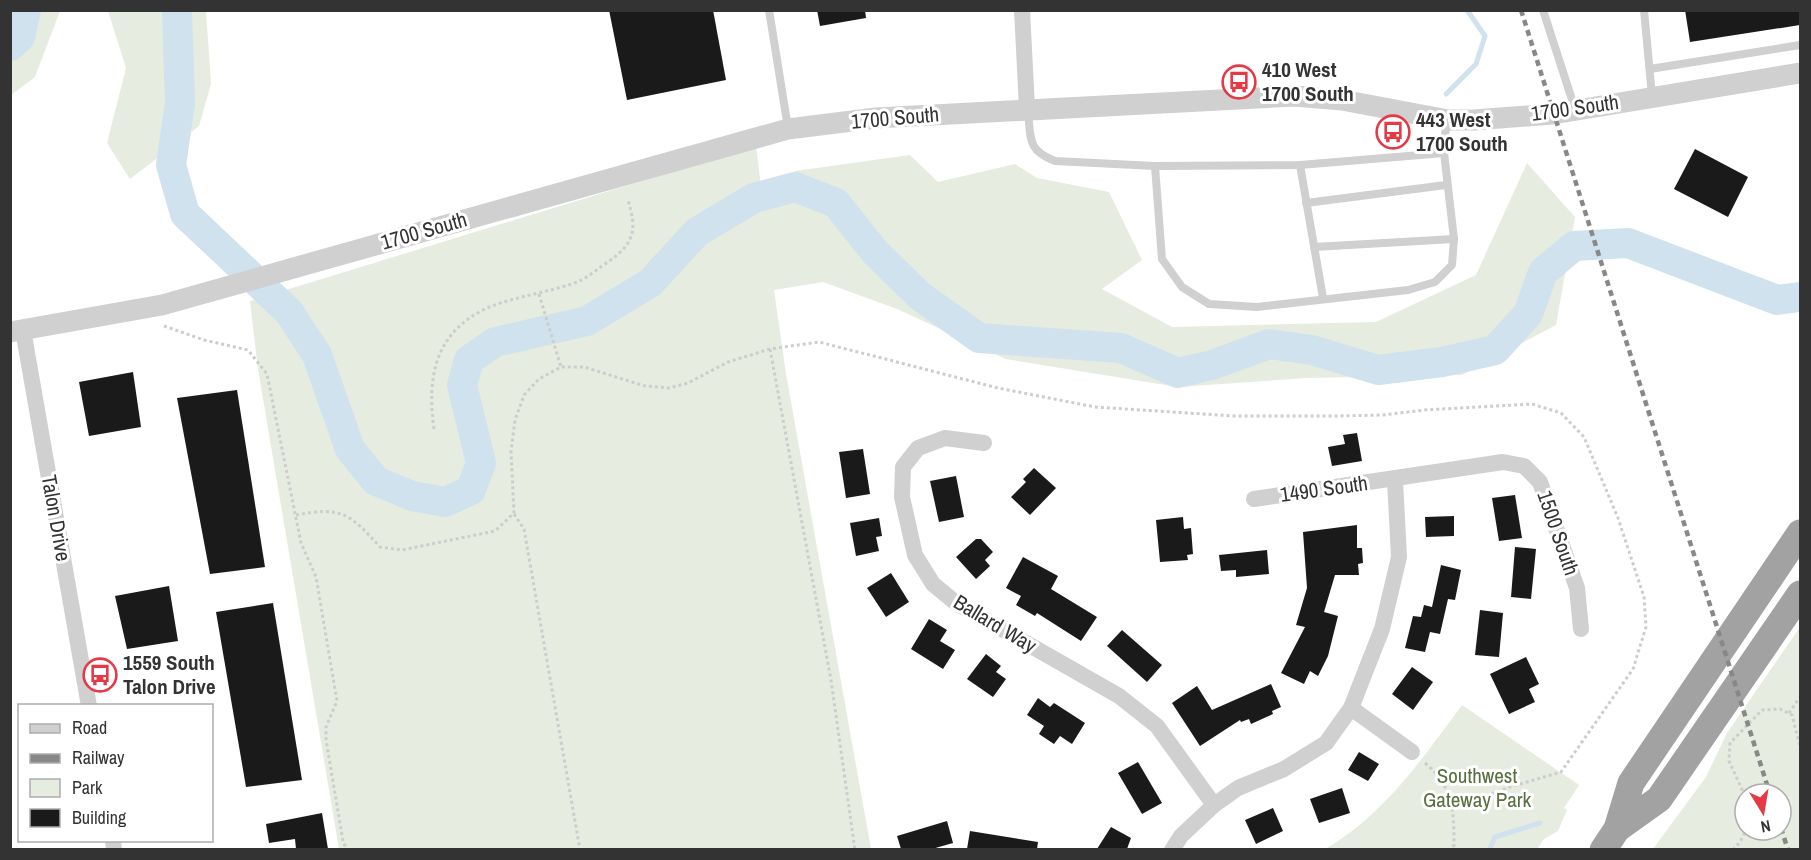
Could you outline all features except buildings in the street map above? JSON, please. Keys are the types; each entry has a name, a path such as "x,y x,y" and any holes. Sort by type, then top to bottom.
{"highway":[{"path":"1610,839 1631,783 1800,533"},
{"path":"1610,839 1659,799 1800,594"}],"street":[{"path":"1022,10 1028,108"},
{"name":"1700 South","path":"17,331 162,305 788,129 876,118 1028,108 1294,96 1342,100 1448,120 1497,118 1575,110 1800,73"},
{"name":"Talon Drive","path":"17,331 89,704"},
{"name":"Ballard Way","path":"984,443 945,438 918,448 903,467 902,497 915,555 933,584 956,603 1119,696 1157,726 1214,805"},
{"name":"1500 South","path":"1395,480 1503,462 1524,466 1540,482 1577,588 1581,629"},
{"path":"1172,849 1180,836 1214,805 1238,788 1284,769 1326,743 1351,708 1382,629 1399,558 1395,480"},
{"name":"1490 South","path":"1254,499 1395,480"},
{"path":"1351,708 1412,752"}],"lane":[{"path":"768,10 788,129"},
{"path":"1544,10 1575,110"},
{"path":"1644,10 1652,97"},
{"path":"1650,69 1800,45"},
{"path":"1028,108 1032,146 1040,155 1055,161 1155,166 1300,165 1444,153"},
{"path":"1155,166 1162,259 1182,287 1209,303 1257,307 1408,290 1435,282 1452,265 1454,239 1444,153 1448,120"},
{"path":"1300,165 1323,298"},
{"path":"1306,202 1446,185"},
{"path":"1314,247 1454,239"}],"path":[{"path":"434,429 429,397 432,372 443,346 464,322 486,309 580,281 619,254 632,237 634,222 628,200"},
{"path":"539,294 561,367"},
{"path":"164,326 204,340 248,350 267,374 301,543 316,577 337,701 326,727 326,740 346,849"},
{"path":"580,849 524,530 514,513 510,451 515,420 524,395 539,379 561,367 584,367 645,386 669,388 688,383 728,362 770,349 831,680 855,849"},
{"path":"296,515 320,510 342,512 356,521 380,547 402,550 495,531 514,513"},
{"path":"1789,713 1800,697"},
{"path":"1739,782 1729,760 1730,743 1762,710 1780,709 1792,715 1800,746"},
{"path":"1412,752 1433,770 1454,808 1454,845 1452,849"}],"green space":[{"path":"11,10 60,11 35,77 11,95"},
{"path":"108,11 206,11 211,84 199,126 130,179 107,143 126,68"},
{"path":"756,146 763,202 795,171 910,155 938,182 1015,164 1037,178 1109,192 1142,260 1102,289 1172,327 1376,322 1476,275 1527,163 1575,217 1556,325 1462,375 1306,378 1178,387 1006,359 897,309 823,282 774,290 786,374 871,849 339,849 258,369 250,301"},
{"path":"1800,627 1800,849 1653,849 1706,777 1727,733"},
{"name":"Southwest Gateway Park","path":"1462,705 1579,785 1564,808 1567,810 1558,831 1544,839 1537,849 1325,849 1346,836 1384,803 1417,765"}],"waterway":[{"path":"10,46 20,37 26,10"},
{"path":"177,10 180,103 171,165 185,214 289,312 317,355 350,449 376,481 412,496 445,502 471,490 481,463 462,385 469,360 495,342 587,321 650,283 697,232 754,198 795,187 836,203 875,252 920,296 979,338 1121,348 1178,373 1212,365 1269,344 1312,350 1378,370 1442,362 1495,350 1528,314 1543,272 1574,246 1628,243 1777,300 1800,297"},
{"path":"1446,94 1476,64 1485,36 1467,10"},
{"path":"1489,850 1495,837 1540,823"}],"railway":[{"path":"1521,10 1766,782"},
{"path":"1785,842 1788,850"}],"place":[{"name":"410 West 1700 South","path":"1239,82"},
{"name":"443 West 1700 South","path":"1393,132"},
{"name":"1559 South Talon Drive","path":"100,675"}]}
